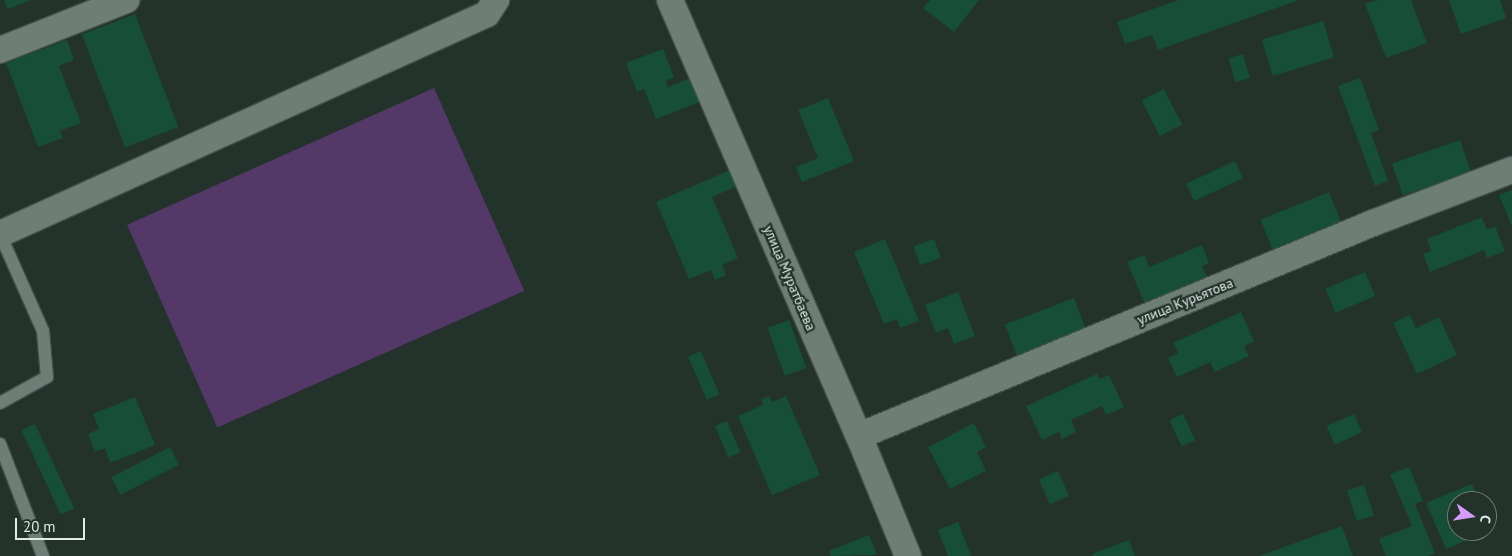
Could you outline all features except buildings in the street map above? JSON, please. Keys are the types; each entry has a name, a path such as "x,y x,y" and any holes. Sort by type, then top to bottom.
{"street":[{"path":"0,50 126,0"},
{"path":"0,234 487,14 496,0"},
{"name":"улица Муратбаева","path":"670,0 859,436 908,556"},
{"name":"улица Курьятова","path":"859,436 1373,223 1512,170"}],"lane":[{"path":"0,234 43,330 47,377 0,403"},
{"path":"0,444 43,556"}],"shaded area":[{"path":"434,88 524,291 217,427 127,225"}]}
